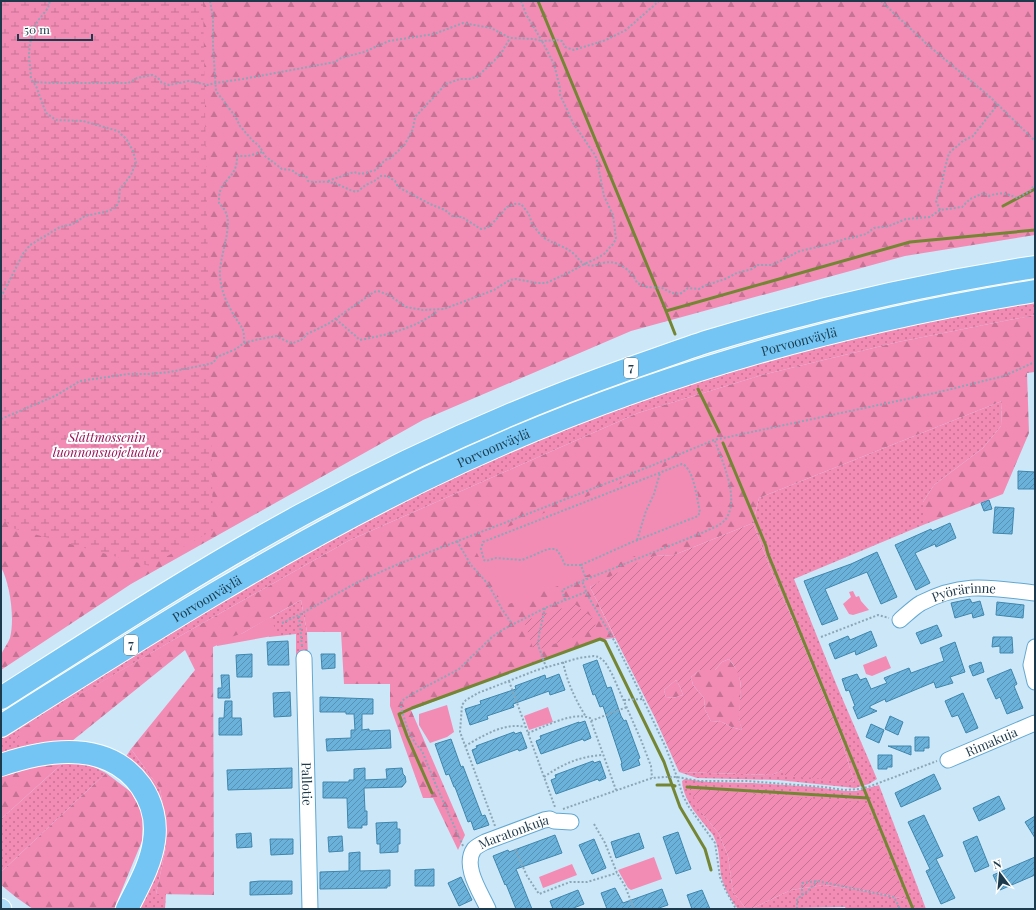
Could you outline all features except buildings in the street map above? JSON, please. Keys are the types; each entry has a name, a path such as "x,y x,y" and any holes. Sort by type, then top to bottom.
{"highway":[{"name":"Porvoonväylä","path":"1,698 136,612 253,542 425,452 503,417 627,369 706,342 755,328 809,313 901,292 988,274 1035,267"},
{"name":"Porvoonväylä","path":"1,726 263,564 425,479 515,439 626,396 712,366 754,354 827,334 902,316 1035,291"},
{"path":"1,766 44,754 71,752 109,759 120,765 136,779 146,794 152,810 154,821 154,840 149,862 127,909"}],"street":[{"name":"Pyörärinne","path":"900,620 920,604 951,591 982,587 1035,593"},
{"path":"1035,648 1031,665 1035,682"},
{"name":"Pallotie","path":"304,658 310,909"},
{"name":"Rimakuja","path":"948,760 1035,723"},
{"name":"Maratonkuja","path":"488,909 470,870 471,854 476,847 553,815 554,821 571,822"}],"path":[{"path":"1,297 23,254 30,245 60,227 72,224 85,216 109,211 116,207 119,201 120,189 131,175 136,162 133,151 127,140 118,131 83,121 62,121 51,117 46,113 41,96 31,79 30,43 37,22 48,8 50,1"},
{"path":"210,1 213,17 212,46 216,91 244,130 260,147 265,156 282,170 292,170 298,175 306,176 308,180 316,183 327,182 354,172 361,174 376,170 385,160 391,158 405,144 413,129 415,116 446,84 460,79 477,77 500,55 510,38"},
{"path":"336,319 360,340 388,335 425,320 439,310 494,290 510,280 516,279 537,283 546,282 570,272 604,254 616,239 613,215 604,196 595,154 574,123 563,101 554,64 526,14 521,1"},
{"path":"34,82 128,82 137,78 152,76 157,77 162,83 169,85 189,81 208,85 335,62 341,58 364,52 389,41 434,34 463,23 491,28 510,38 562,41 565,47 574,50 585,48 606,40 626,30 660,1"},
{"path":"881,1 928,46 998,104 1035,141"},
{"path":"940,210 936,201 950,153 963,141 973,136 998,104"},
{"path":"244,343 245,332 239,321 232,314 223,295 220,276 228,228 227,213 219,203 220,188 234,172 237,166 237,156 248,156 262,152"},
{"path":"327,182 341,185 356,192 367,184 375,181 380,176 387,176 395,181 398,187 430,204 445,210 452,216 462,217 481,229 492,225 507,207 515,204 521,204 530,216 532,224 547,240 556,242 575,255 579,261 584,264 596,266 604,262 626,267 638,283 647,287 662,288 672,293 680,294 688,288 699,289 758,266 772,265 800,251 866,234 874,228 889,226 906,219 930,217 940,210 962,206 984,193 989,196 998,193 1006,193 1017,198 1030,191 1035,184"},
{"path":"1,419 55,396 80,381 128,374 170,372 213,363 217,357 244,343 276,336 293,343 301,340 307,334 336,319 370,294 378,291 389,295 406,307 422,310 439,310"},
{"path":"282,623 354,584 396,565 714,440 935,393 1004,376 1035,362"},
{"path":"566,600 562,590 718,526 725,520 730,509 731,498 729,481 714,440"},
{"path":"682,464 687,467 692,478 700,512 698,516 636,540 581,565 565,565 556,549 548,549 522,560 496,558 486,561 484,560 481,549 483,542 682,464"},
{"path":"636,540 646,511 654,494 660,473"},
{"path":"458,541 470,566 488,584 512,624"},
{"path":"581,565 586,579"},
{"path":"582,581 586,592 615,642 666,748 683,796 689,808 715,843 720,877 725,890 736,909"},
{"path":"471,854 464,848 422,752 412,737 401,708 402,701 459,669 492,637 512,624 544,608 586,592"},
{"path":"544,608 538,645 546,667"},
{"path":"299,615 304,658"},
{"path":"821,638 878,615 900,620"},
{"path":"499,837 460,732 462,705 466,700 478,693 509,681 563,662 579,658 594,656 599,657 605,662 625,700 642,740 651,766 652,778"},
{"path":"563,662 570,688 586,716 590,718 616,790"},
{"path":"509,681 544,777 553,815 616,790 652,778 677,777 699,781 747,781 845,790 868,787 939,760 948,760"},
{"path":"625,700 642,699"},
{"path":"591,721 627,707"},
{"path":"528,733 563,720 577,716 586,716"},
{"path":"464,746 486,734 505,727 518,725 526,727"},
{"path":"544,777 556,768 573,760 603,755"},
{"path":"594,824 606,843 617,873 625,886 634,909"},
{"path":"515,849 527,876 539,894 570,882 587,882 617,873"},
{"path":"802,895 802,883 817,881 894,897 900,909"},
{"path":"797,909 797,900 817,881"}],"green space":[{"path":"1,1 1035,1 1035,235 905,256 631,331 423,420 131,584 1,670 1,655 10,638 12,611 7,582 1,567"},
{"name":"Slåttmossenin luonnonsuojelualue","path":"1,1 203,1 213,530 150,566 12,528 1,517"},
{"path":"1035,301 1035,315 898,342 762,375 638,413 348,541 187,632 23,728 16,743 72,741 66,748 1,761 1,737 234,593 293,559 352,526 475,466 555,432 636,402 760,362 864,334"},
{"path":"1035,315 1035,372 1027,373 1029,433 1003,494 923,525 923,502 934,485 983,448 1001,426 1002,401 759,498 753,523 674,555 654,556 590,587 615,638 597,640 411,710 465,835 458,850 433,798 423,798 390,706 390,684 344,684 341,632 307,632 301,600 243,633 213,647 214,895 156,894 166,847 165,816 160,789 131,749 195,670 185,650 72,741 15,744 22,728 348,541 638,413 762,375 898,342"},
{"path":"1002,401 1001,426 983,448 934,485 923,502 923,525 794,579 837,686 877,779 869,784 855,788 778,780 697,778 679,772 772,775 782,770 854,782 840,735 796,627 773,576 753,523 759,498"},
{"path":"687,458 692,468 705,528 585,576 503,606 471,541"},
{"path":"753,523 773,576 796,627 840,735 854,782 785,775 782,770 772,775 679,772 655,718 590,587 634,564 654,556 674,555","holes":["729,659 735,667 740,680 741,694 739,718 742,730 731,727 722,722 711,721 705,710 704,698 693,685 691,677 700,670 715,670 722,662","676,680 683,695 673,698 666,697 664,690"]},
{"path":"853,591 856,597 859,596 861,601 869,610 853,615 849,614 843,604 851,597 849,592"},
{"path":"301,600 307,632 308,657 296,657 296,634 269,637 263,622"},
{"path":"575,604 593,618 597,629 534,651 524,621"},
{"path":"270,617 278,635 217,646 216,642 243,633"},
{"path":"886,656 891,668 872,676 866,674 863,665"},
{"path":"729,659 739,673 741,689 739,719 742,730 731,727 722,722 711,721 705,710 704,698 693,685 691,677 700,670 715,670 722,662"},
{"path":"676,680 683,695 673,698 666,697 664,690"},
{"path":"447,705 454,732 447,737 430,743 419,725 419,714"},
{"path":"548,707 553,722 529,730 524,716"},
{"path":"131,749 160,789 165,816 166,847 156,894 166,894 165,909 131,909 156,850 125,758"},
{"path":"64,762 86,763 106,773 1,872 1,819"},
{"path":"64,762 1,819 1,774 41,765"},
{"path":"106,773 131,792 143,815 142,841 114,909 33,909 1,885 1,872"},
{"path":"685,779 708,782 815,787 845,791 856,791 879,785 926,909 846,909 845,907 751,909 791,890 824,885 856,889 905,899 702,813 719,834 728,856 733,892 746,909 738,909 732,901 722,880 718,850 713,835 693,810 683,789 682,781"},
{"path":"689,788 865,803 905,899 856,889 824,885 791,890 751,909 746,909 733,892 728,856 719,834 702,813"},
{"path":"654,857 662,879 631,890 628,888 618,870"},
{"path":"572,864 577,875 543,888 539,877"}],"waterway":[{"path":"538,1 666,311"},
{"path":"1003,206 1035,189"},
{"path":"675,334 666,311 910,242 1035,230"},
{"path":"698,389 719,432"},
{"path":"723,443 913,909"},
{"path":"432,793 399,714 600,639 605,641 664,762 672,785 675,786"},
{"path":"657,785 672,785 680,807 705,849 711,870"},
{"path":"687,787 868,798"}]}
